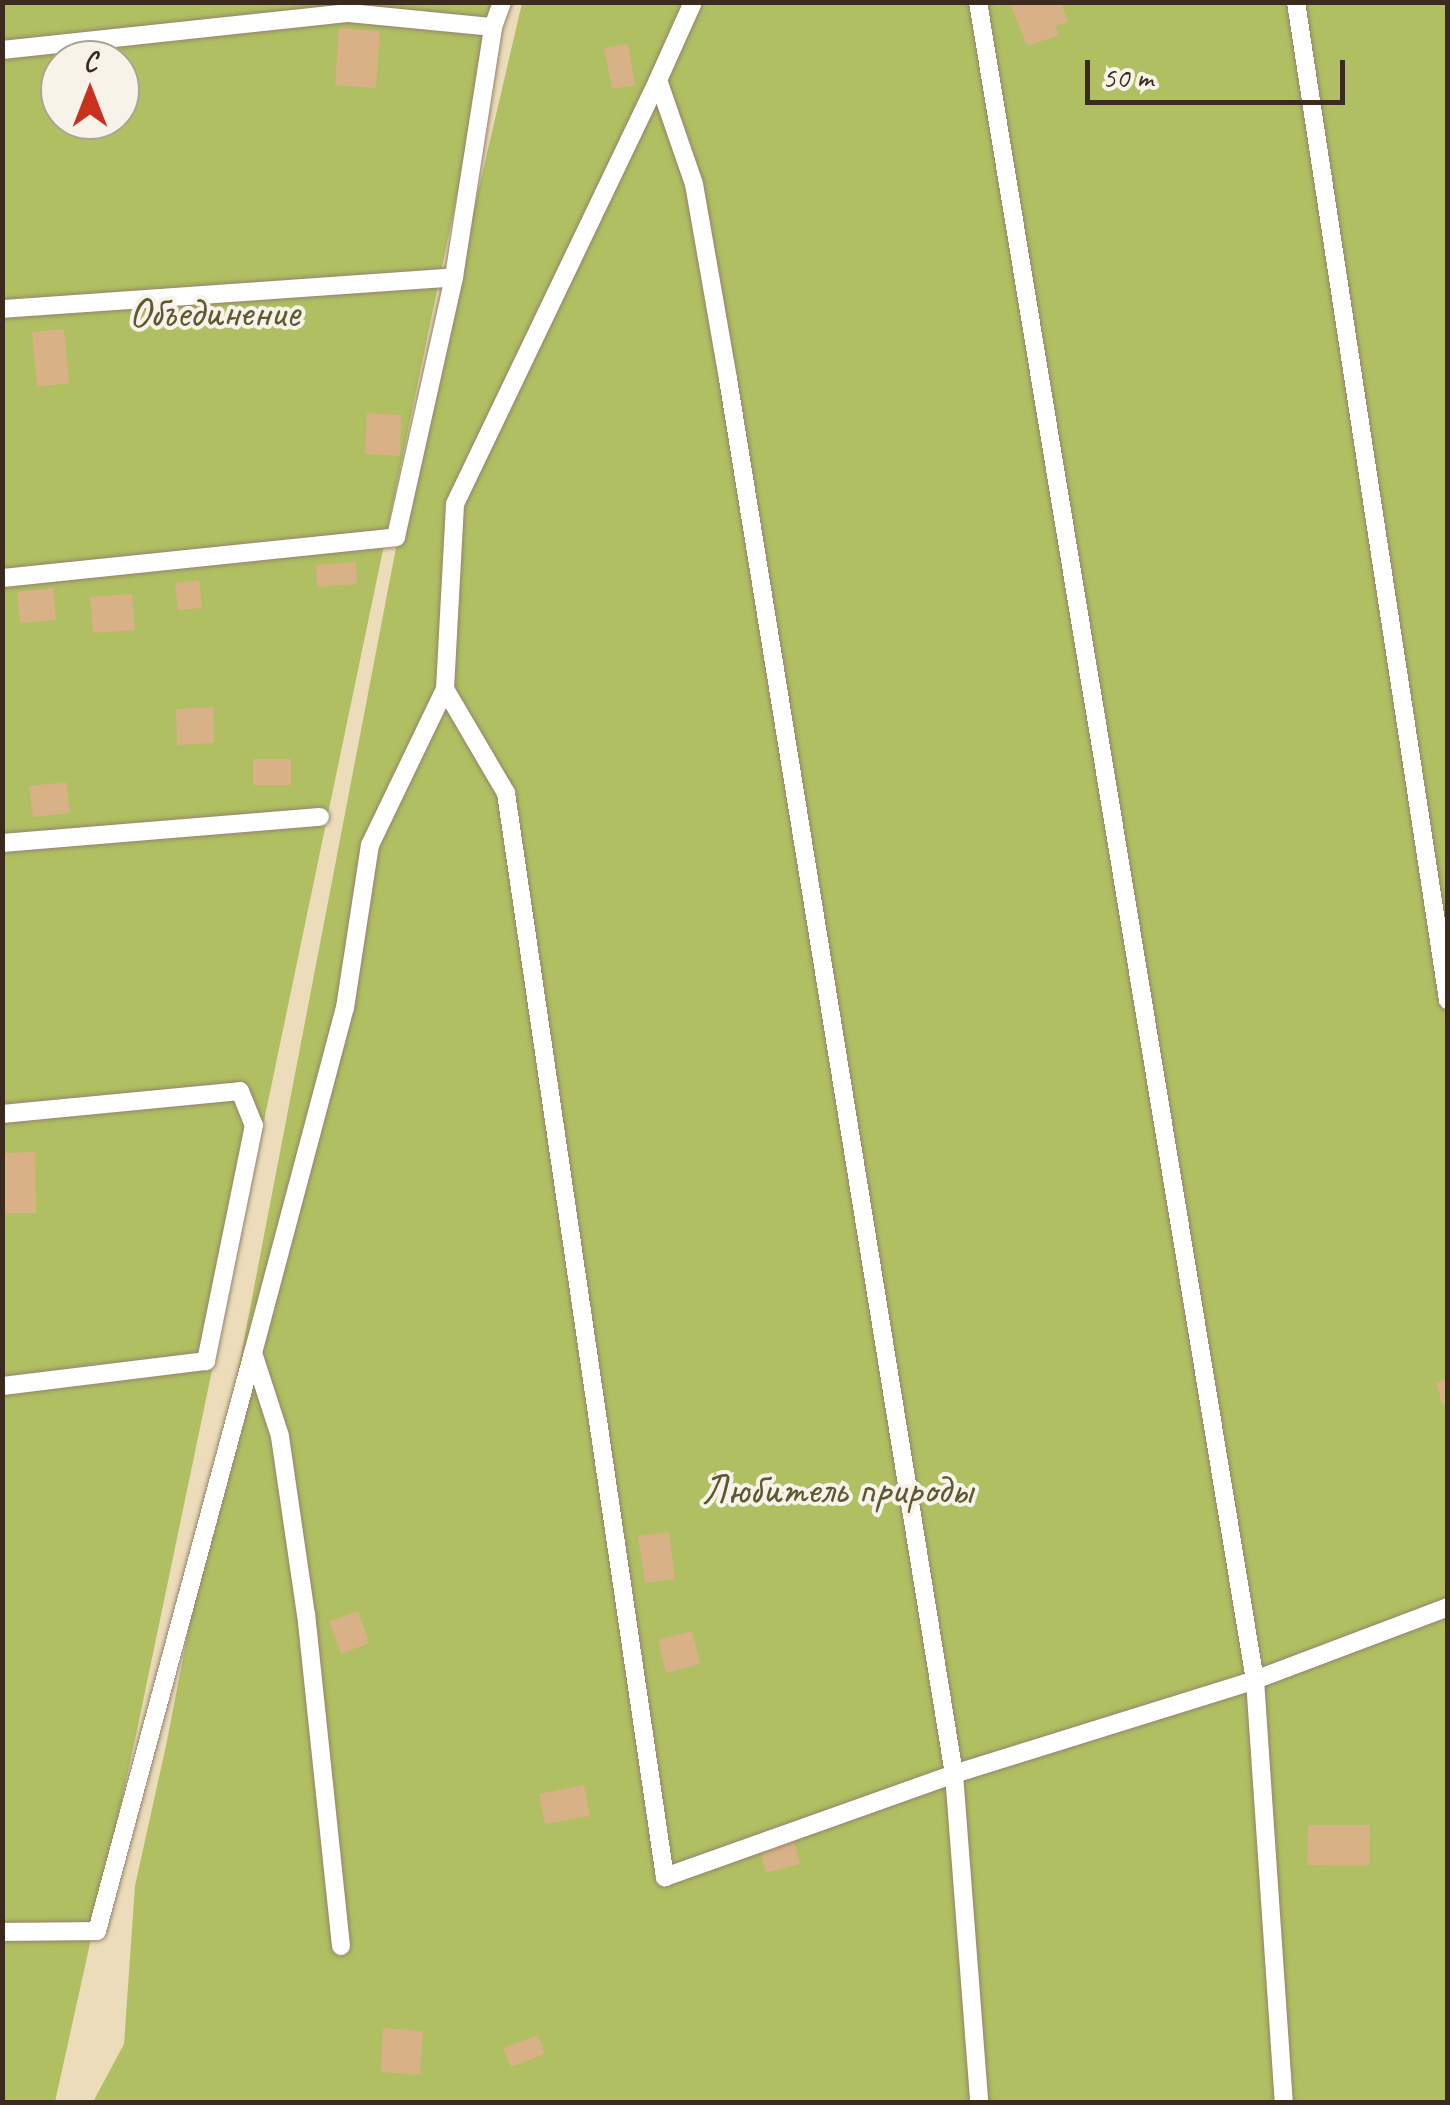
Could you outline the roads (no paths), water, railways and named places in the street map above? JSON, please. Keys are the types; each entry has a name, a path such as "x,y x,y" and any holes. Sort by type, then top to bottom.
{"lane":[{"path":"2,578 396,537 454,277 493,27 502,2"},
{"path":"2,1932 96,1931 344,1008 370,845 444,689 456,504 694,2"},
{"path":"978,2 1254,1680 1284,2102"},
{"path":"1296,2 1448,1000"},
{"path":"2,50 349,13 493,27"},
{"path":"658,80 694,184 725,360 954,1774 980,2102"},
{"path":"2,309 454,277"},
{"path":"444,689 506,793 665,1876 954,1774 1254,1680 1448,1607"},
{"path":"2,843 320,816"},
{"path":"2,1114 240,1091 254,1125 206,1361 2,1386"},
{"path":"253,1353 280,1436 304,1597 341,1946"}],"park label":[{"name":"Объединение","path":"214,313"},
{"name":"Любитель природы","path":"837,1490"}]}
